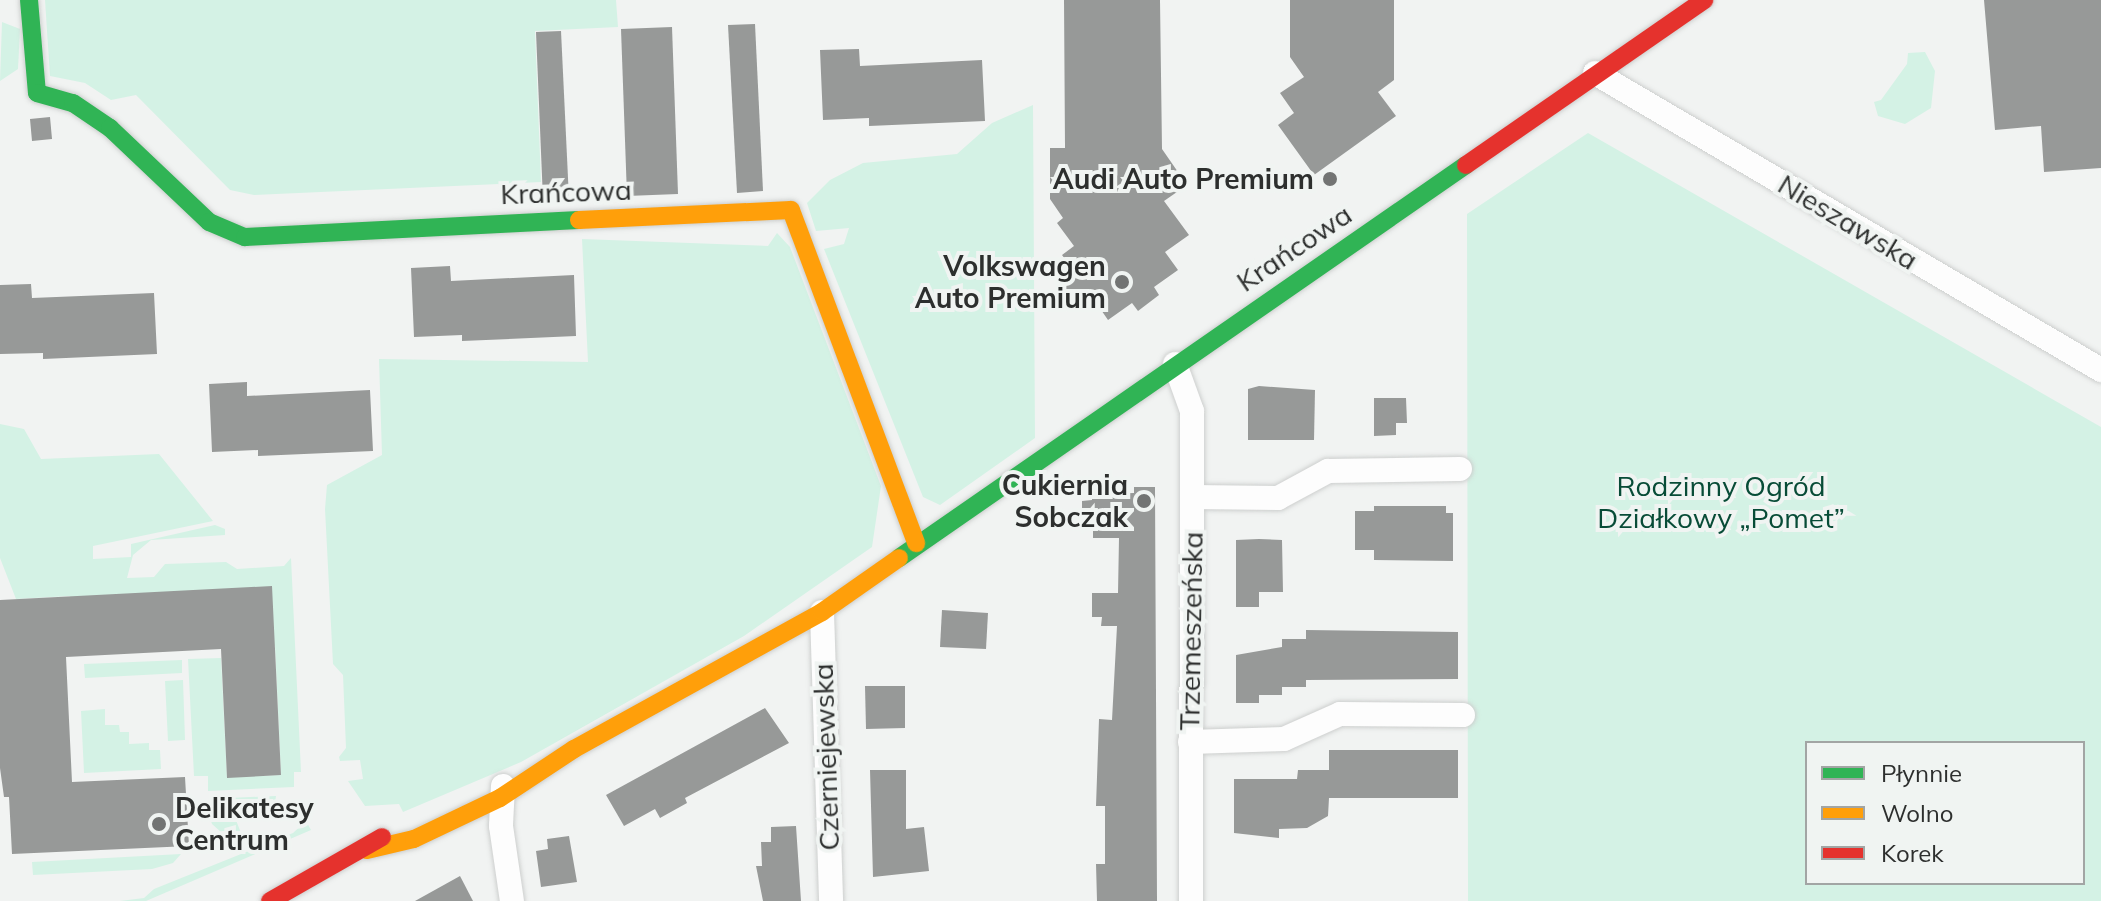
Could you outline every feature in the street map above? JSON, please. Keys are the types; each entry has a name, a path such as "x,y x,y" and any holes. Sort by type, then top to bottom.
{"street":[{"name":"Krańcowa","path":"29,0 37,93 73,103 110,128 209,222 245,237 791,210 916,543"},
{"name":"Krańcowa","path":"367,850 414,839 500,798 574,749 822,612 916,543 1704,0"},
{"name":"Nieszawska","path":"1595,73 2101,370"},
{"name":"Trzemeszeńska","path":"1175,364 1192,411 1191,901"},
{"path":"1193,497 1278,498 1328,471 1460,469"},
{"name":"Czerniejewska","path":"822,612 831,901"},
{"path":"1190,742 1284,739 1340,714 1463,715"},
{"name":"Krańcowa","path":"466,792 574,749"},
{"path":"512,901 500,798 513,771"},
{"name":"Krańcowa","path":"270,901 367,850 404,819"}],"green space":[{"path":"45,0 616,0 618,27 535,31 541,182 254,195 230,190 136,95 111,100 85,83 50,76"},
{"path":"2,22 20,29 18,69 0,81"},
{"path":"1925,52 1935,71 1931,108 1905,124 1878,116 1874,102 1881,100 1907,64 1908,53"},
{"path":"1033,105 1035,438 940,505 923,497 824,249 844,244 849,228 816,231 807,203 830,180 863,163 957,154 992,123"},
{"name":"Rodzinny Ogród Działkowy „Pomet”","path":"1588,133 2101,427 2101,901 1468,901 1467,214"},
{"path":"777,233 790,247 881,486 872,547 744,636 521,762 403,812 399,804 365,806 348,781 363,779 360,760 340,761 339,757 346,748 343,675 333,664 325,509 327,485 382,455 379,359 588,362 582,239 768,246"},
{"path":"0,424 24,429 41,459 159,454 213,521 93,546 93,559 131,557 131,544 215,525 225,529 225,535 151,540 133,555 127,578 154,577 165,564 226,562 237,569 284,566 291,558 301,772 294,772 294,787 208,791 208,776 194,776 188,659 221,658 227,777 281,775 275,646 71,603 70,596 16,599 0,558"},
{"path":"182,660 182,673 85,678 84,664"},
{"path":"183,680 185,740 168,741 165,681"},
{"path":"105,709 105,725 119,725 120,732 129,732 129,744 149,743 149,750 160,750 161,769 84,773 81,711"},
{"path":"276,796 274,810 270,799 234,815 241,833 222,833 212,824 210,818 229,817 228,798"},
{"path":"306,821 311,830 146,901 120,901 144,898 154,889 293,833"},
{"path":"181,854 173,863 152,869 33,875 32,862"}],"building":[{"path":"1064,0 1160,0 1162,149 1187,185 1164,201 1189,235 1165,252 1178,270 1154,287 1159,295 1138,311 1132,303 1108,320 1095,301 1080,312 1055,277 1070,266 1062,255 1074,246 1057,223 1063,218 1050,199 1050,148 1065,148"},
{"path":"1290,0 1394,0 1394,80 1378,92 1396,116 1314,175 1278,125 1294,113 1280,93 1304,77 1290,57"},
{"path":"1984,0 2101,0 2101,168 2044,172 2041,126 1995,130"},
{"path":"755,24 763,191 737,193 728,25"},
{"path":"672,27 678,194 627,196 621,29"},
{"path":"561,31 569,199 543,200 536,32"},
{"path":"859,49 860,66 982,60 985,121 869,126 869,118 823,120 820,50"},
{"path":"50,117 52,139 32,141 30,119"},
{"path":"450,266 451,281 574,275 576,336 462,341 462,335 414,337 411,268"},
{"path":"31,284 32,298 154,293 157,354 43,359 43,353 0,354 0,285"},
{"path":"247,382 247,396 370,390 373,451 258,456 258,450 212,452 209,384"},
{"path":"1259,386 1315,390 1314,440 1248,440 1248,389"},
{"path":"1374,398 1406,398 1407,423 1396,423 1396,435 1374,436"},
{"path":"1134,487 1155,487 1157,901 1097,901 1096,864 1105,864 1105,806 1096,806 1099,719 1112,720 1117,626 1101,626 1102,617 1092,617 1092,593 1118,593 1119,538 1093,538 1093,525 1082,525 1082,501 1092,500 1092,494 1134,493"},
{"path":"1374,506 1446,506 1446,513 1453,513 1453,561 1374,560 1374,550 1355,550 1355,511 1374,511"},
{"path":"1236,540 1282,540 1283,592 1259,592 1259,607 1236,607"},
{"path":"272,586 281,775 227,778 221,649 66,657 72,782 185,777 189,846 12,854 9,797 4,797 0,768 0,600"},
{"path":"942,610 988,613 986,649 940,647"},
{"path":"1306,630 1458,632 1458,679 1306,680 1306,687 1282,687 1282,695 1259,695 1259,703 1236,703 1236,655 1282,647 1282,639 1306,639"},
{"path":"865,686 905,686 905,728 866,729"},
{"path":"765,708 789,743 685,798 687,803 660,818 655,809 624,826 606,795"},
{"path":"1329,750 1458,750 1458,798 1329,798 1328,816 1307,828 1279,829 1279,838 1234,833 1234,779 1297,779 1298,770 1329,770"},
{"path":"870,770 906,770 906,829 924,827 929,871 873,877"},
{"path":"796,826 801,901 763,901 756,866 762,866 761,842 771,842 771,827"},
{"path":"569,836 577,882 541,887 536,851 548,849 547,839"},
{"path":"460,876 473,901 415,901"}],"traffic: fast":[{"path":"29,0 37,93 73,103 110,128 209,222 245,237 579,220"},
{"path":"899,558 1466,165"}],"traffic: slow":[{"path":"579,220 791,210 916,543"},
{"path":"367,850 414,839 500,798 574,749 822,612 899,558"}],"traffic: jam":[{"path":"1466,165 1704,0"},
{"path":"270,901 382,837"}],"place":[{"name":"Audi Auto Premium","path":"1330,179"},
{"name":"Volkswagen Auto Premium","path":"1122,282"},
{"name":"Cukiernia Sobczak","path":"1144,501"},
{"name":"Delikatesy Centrum","path":"159,824"}]}
